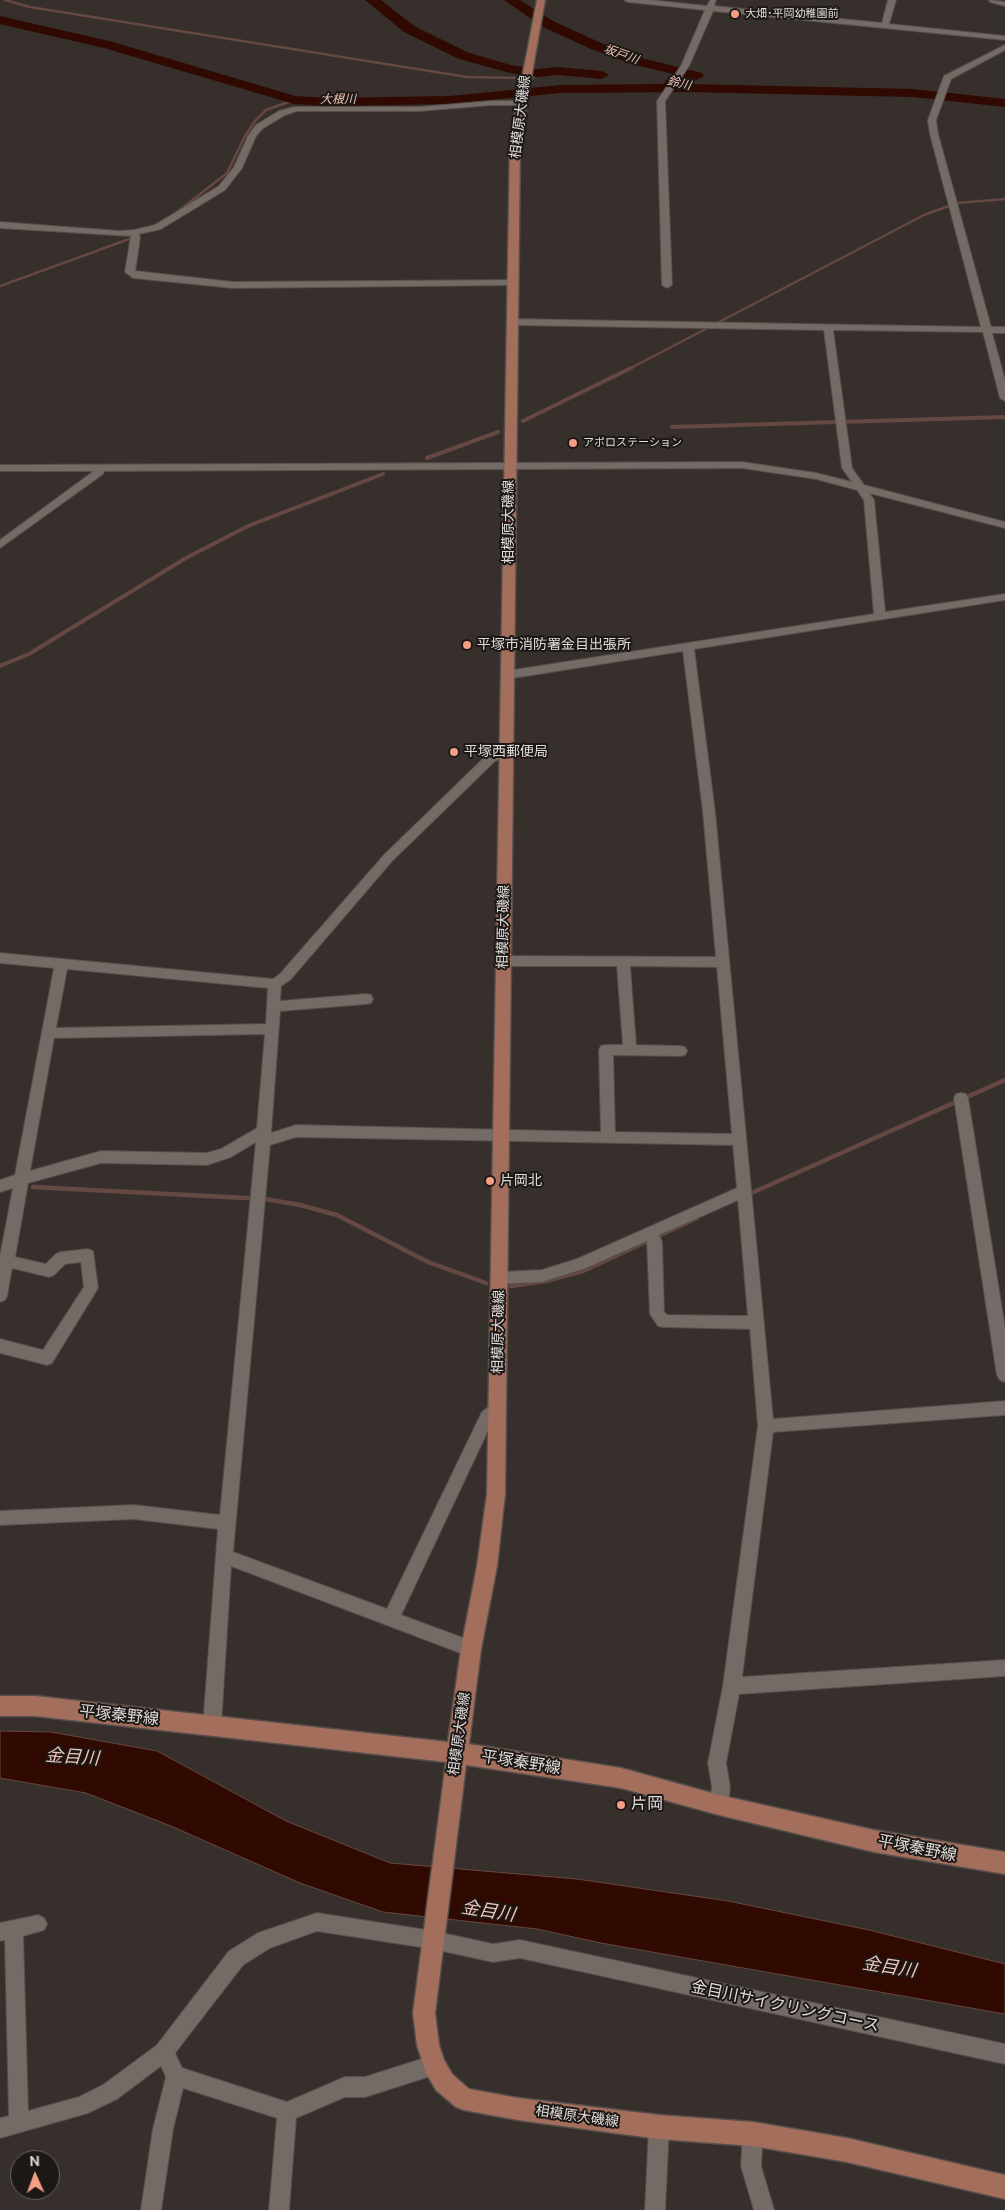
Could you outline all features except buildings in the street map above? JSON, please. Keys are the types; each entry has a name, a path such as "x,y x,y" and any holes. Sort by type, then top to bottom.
{"main road":[{"name":"相模原大磯線","path":"540,4 515,141 509,466 510,564 498,1408 495,1503 487,1566 471,1649 424,2013 428,2045 434,2065 444,2082 464,2099 518,2109 659,2128 753,2134 847,2150 1005,2187"},
{"name":"平塚秦野線","path":"0,1706 35,1706 457,1754 621,1778 719,1805 874,1841 1005,1863"}],"street":[{"path":"628,0 712,4 885,26 1005,38"},
{"path":"885,26 892,0"},
{"path":"992,0 1005,4"},
{"path":"667,285 662,99 686,65 712,4"},
{"path":"1005,47 947,78 932,120 934,134 1005,398"},
{"path":"0,226 134,233 158,227 222,188 238,168 252,136 259,127 282,113 297,109 393,109 521,102"},
{"path":"134,233 136,238 130,272 133,275 233,285 513,284"},
{"path":"512,322 1005,330"},
{"path":"828,328 847,468 869,500 880,617"},
{"path":"0,468 742,465 816,476 1005,525"},
{"path":"0,545 99,472 100,468"},
{"path":"507,675 1005,597"},
{"path":"688,647 709,812 766,1426 732,1686 717,1763 720,1787 719,1805"},
{"path":"0,958 275,984 285,977 388,858 491,758 506,752"},
{"path":"503,961 722,962"},
{"path":"623,962 630,1051"},
{"path":"0,1296 61,964"},
{"path":"212,1726 224,1556 264,1136 275,984"},
{"path":"274,1007 366,999"},
{"path":"49,1033 272,1029"},
{"path":"608,1138 606,1050 680,1051"},
{"path":"961,1101 1005,1375"},
{"path":"0,1186 53,1169 101,1157 208,1159 264,1136 296,1130 738,1140"},
{"path":"499,1278 542,1276 581,1264 653,1238 745,1198"},
{"path":"653,1238 657,1314 663,1321 757,1322"},
{"path":"0,1346 47,1358 91,1288 88,1255 61,1258 49,1271 7,1260"},
{"path":"391,1618 487,1417 498,1408"},
{"path":"766,1426 1005,1408"},
{"path":"0,1518 134,1512 228,1523"},
{"path":"224,1556 471,1649"},
{"path":"732,1686 1005,1668"},
{"name":"金目川サイクリングコース","path":"0,2128 81,2106 110,2092 164,2052 236,1958 265,1940 317,1922 434,1933 492,1953 520,1949 1005,2054"},
{"path":"19,2123 7,1930 38,1924"},
{"path":"150,2210 163,2129 176,2076 164,2052"},
{"path":"176,2076 287,2112 345,2087 365,2088 434,2065"},
{"path":"279,2210 287,2112"},
{"path":"655,2210 659,2128"},
{"path":"753,2134 750,2166 764,2210"}],"water":[{"name":"金目川","path":"0,1731 51,1732 157,1751 286,1821 390,1863 577,1879 728,1901 869,1930 1005,1964 1005,2014 601,1943 537,1929 383,1912 300,1883 171,1826 86,1793 0,1778"}],"waterway":[{"path":"5,0 30,7 467,77 517,78 534,77 537,73"},
{"name":"鈴川","path":"372,0 409,29 464,56 510,69 537,73 558,71 602,75"},
{"name":"坂戸川","path":"511,0 548,24 596,46 637,61 697,76"},
{"name":"大根川","path":"0,20 108,45 294,100 328,102 450,100 561,89 687,88"},
{"name":"大根川","path":"671,83 687,88"},
{"name":"鈴川","path":"687,88 913,93 1005,103"},
{"path":"177,212 227,173 245,136 255,121 266,110 294,100"},
{"path":"630,369 924,215 957,203 1005,199"},
{"path":"155,225 169,217"},
{"path":"0,286 132,238"},
{"path":"523,421 630,369"},
{"path":"672,427 1005,417"},
{"path":"427,458 498,432"},
{"path":"0,666 29,654 186,558 248,526 383,474"},
{"path":"747,1195 1005,1080"},
{"path":"33,1187 265,1199 300,1205 337,1215 428,1262 486,1283"},
{"path":"511,1286 546,1281 583,1271 697,1218"}],"place":[{"name":"大畑･平岡幼稚園前","path":"735,14"},
{"name":"アポロステーション","path":"573,443"},
{"name":"平塚市消防署金目出張所","path":"467,645"},
{"name":"平塚西郵便局","path":"454,752"},
{"name":"片岡北","path":"490,1181"},
{"name":"片岡","path":"621,1805"}]}
